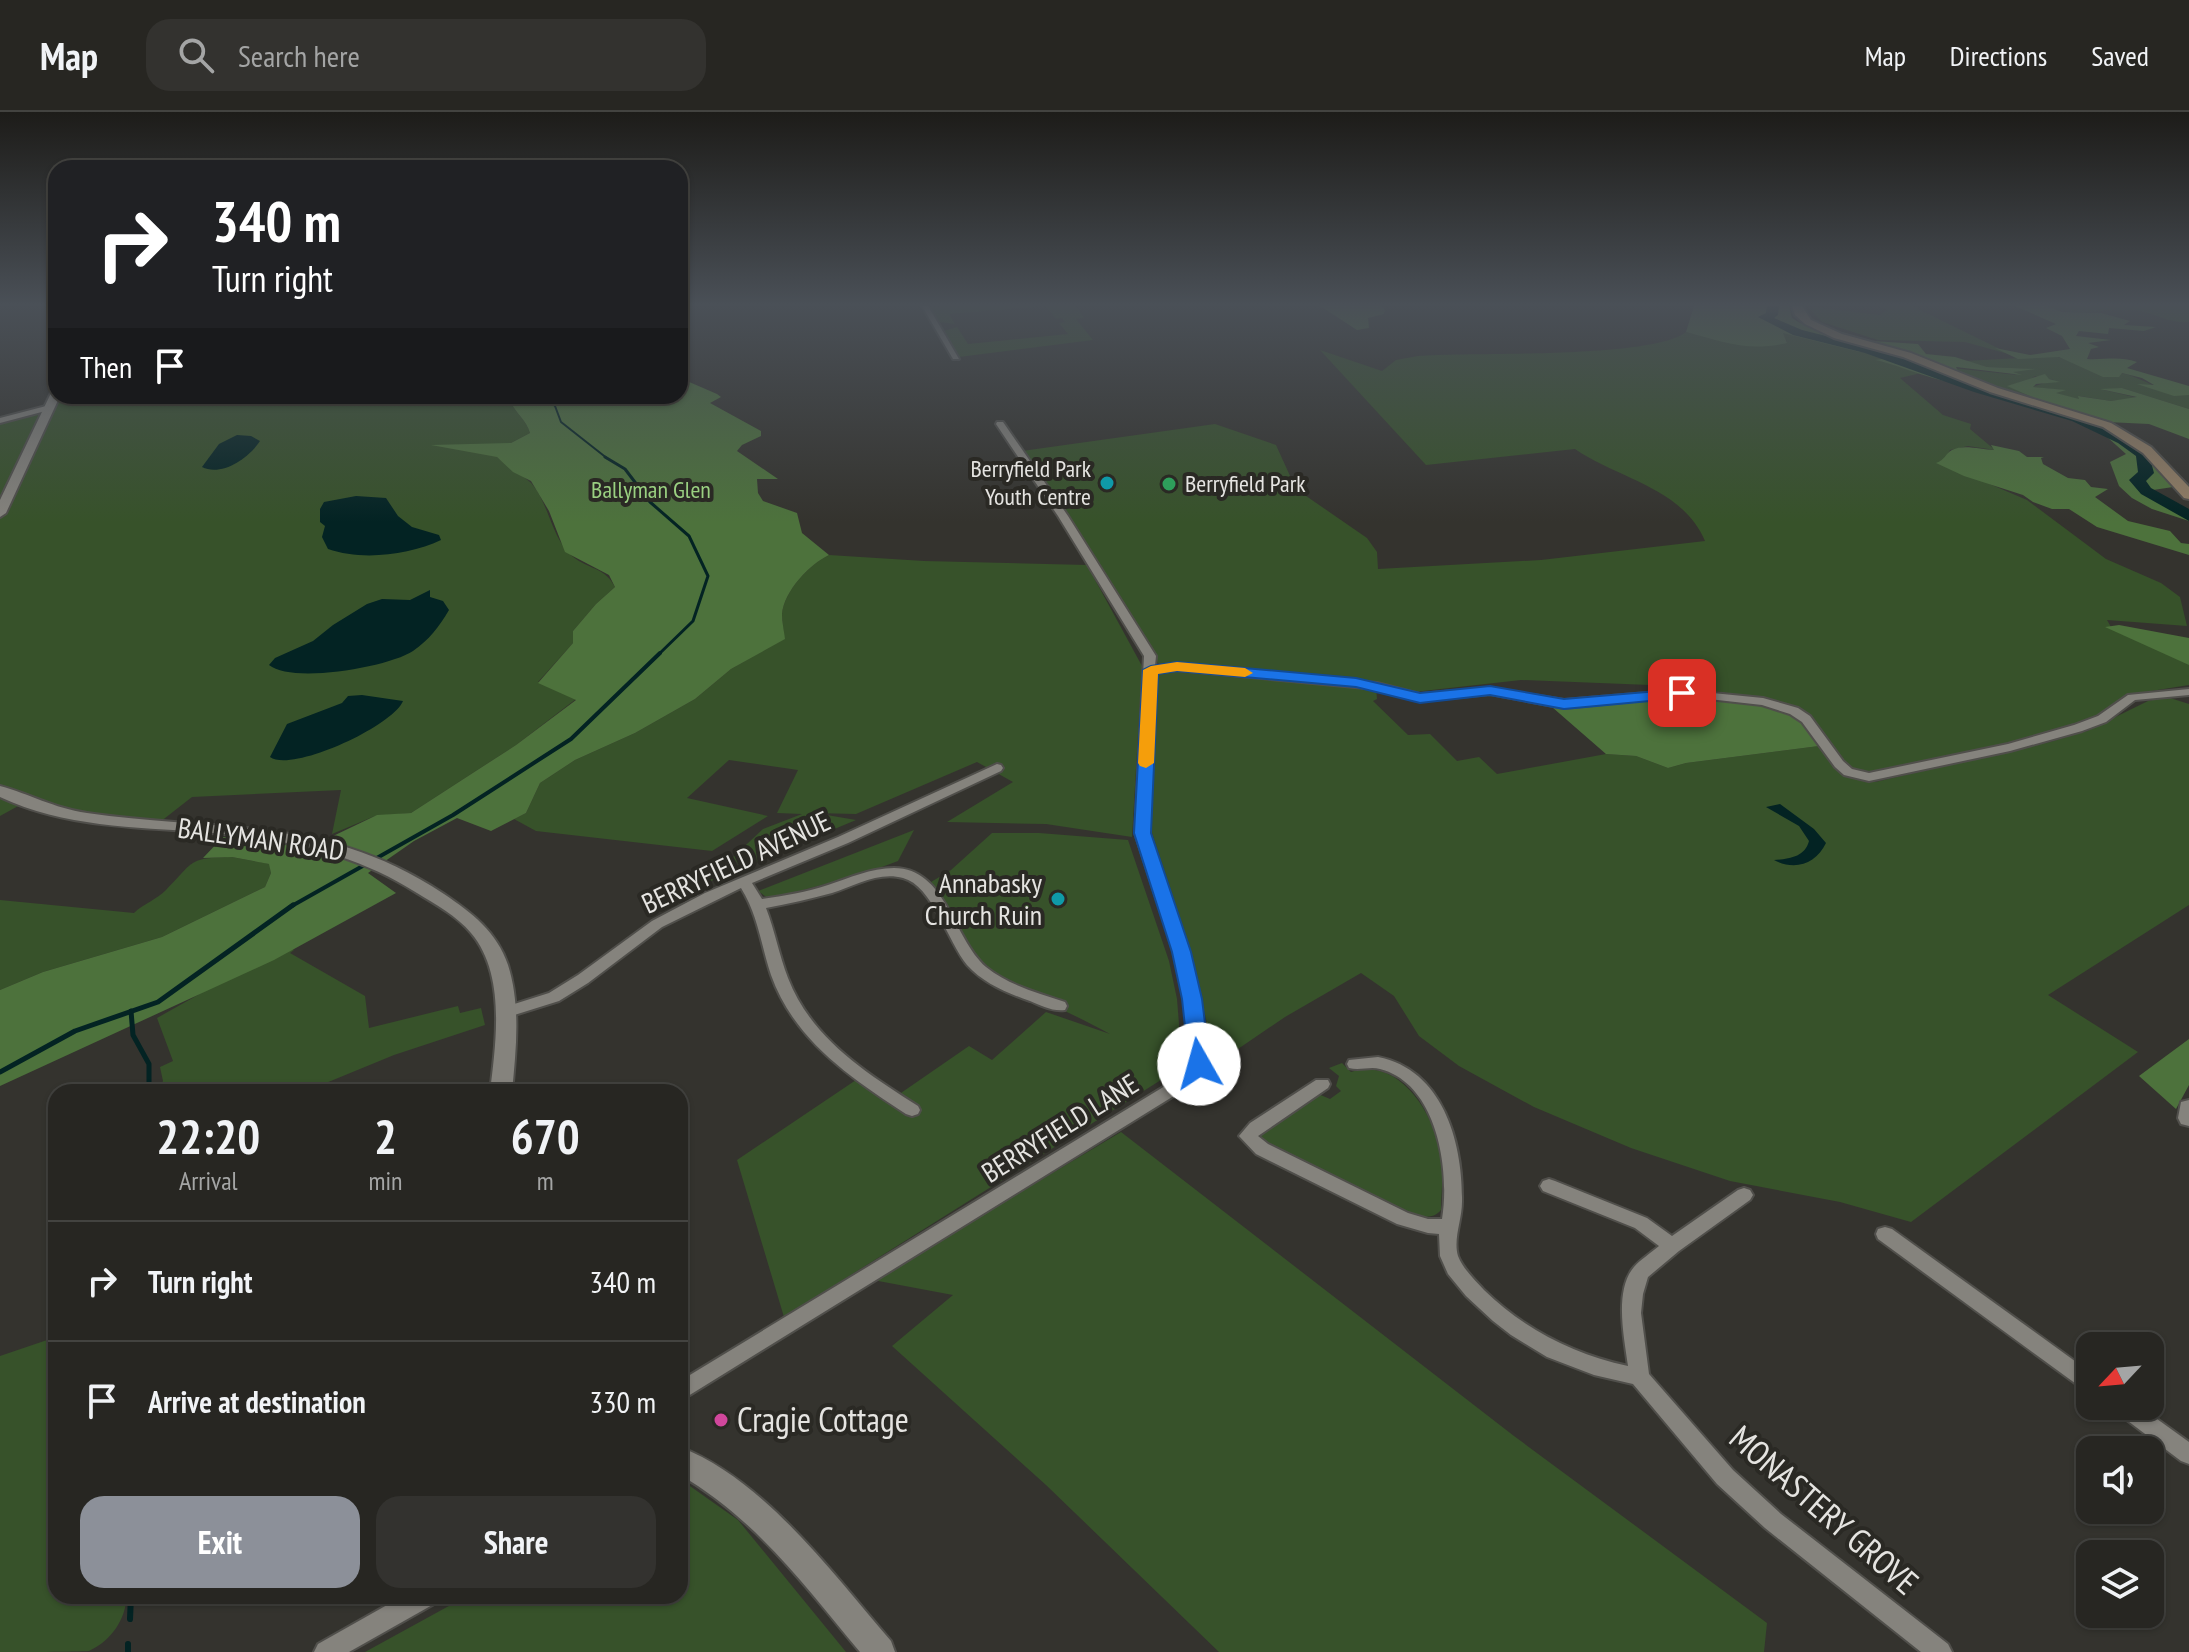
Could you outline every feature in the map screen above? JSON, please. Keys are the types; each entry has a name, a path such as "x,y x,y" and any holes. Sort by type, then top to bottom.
{"main road":[{"path":"1961,378 2107,425 2147,450 2189,495"}],"street":[{"path":"0,513 51,404"},
{"path":"0,421 50,407"},
{"name":"BERRYFIELD LANE","path":"688,1387 1171,1090 1199,1064 1192,999 1181,952 1142,833 1150,656 1000,424"},
{"path":"1151,670 1177,667 1356,683 1420,698 1490,691 1564,704 1682,693 1763,702 1794,711 1806,719 1839,764 1848,772 1869,777 2010,747 2078,728 2102,719 2132,697 2189,692"},
{"name":"BERRYFIELD AVENUE","path":"505,1013 554,997 657,924 744,881 888,820 997,768"},
{"name":"BALLYMAN ROAD","path":"0,791 60,815 317,841 358,853 390,867 425,888 478,929 490,944 499,969 505,1013 507,1043 502,1084"},
{"path":"760,904 787,901 873,875 906,873 928,885 953,935 982,970 1016,990 1059,1006"},
{"path":"744,881 760,904 780,976 796,1015 844,1065 912,1110"},
{"path":"1355,1064 1383,1063 1408,1074 1443,1119 1451,1151 1448,1254 1468,1286 1504,1321 1548,1350 1594,1368 1639,1377 1631,1313 1640,1273 1672,1246 1744,1195"},
{"path":"1322,1084 1256,1127 1248,1136 1262,1149 1403,1219 1428,1226 1451,1227"},
{"path":"2189,1108 2189,1118"},
{"path":"1549,1186 1641,1223 1672,1246"},
{"path":"1885,1234 2076,1373"},
{"name":"MONASTERY GROVE","path":"1639,1377 1725,1477 1940,1652"},
{"path":"2142,1420 2189,1454"},
{"path":"688,1465 715,1480 780,1534 880,1652"},
{"path":"326,1652 412,1604"}],"green space":[{"path":"1346,378 1901,378 1943,415 1971,424 1970,429 1995,450 1968,446 1950,450 1945,459 1978,479 2027,500 2106,559 2161,583 2180,597 2187,626 2107,620 2111,627 2189,662 2189,685 2126,695 2097,718 2072,727 1970,752 1867,772 1848,767 1807,713 1776,701 1736,694 1675,686 1521,680 1405,693 1377,683 1158,663 1022,451 1215,424 1276,445 1296,489 1367,538 1377,552 1378,569 1541,560 1705,541 1695,523 1665,496 1575,449 1426,465"},
{"path":"1934,378 1955,378 1963,382 1955,382"},
{"path":"1972,378 2033,378 2008,386 2034,398 2034,401"},
{"path":"2033,378 2048,378 2060,382 2036,384 2033,387 2066,390 2056,393 2079,399 2078,396 2111,401 2137,397 2100,389 2122,388 2189,409 2189,439 2149,424 2107,422 2034,401 2034,398 2007,386"},
{"path":"2044,378 2137,378 2172,393 2189,395 2189,409 2122,388 2104,390 2138,398 2111,401 2080,396 2081,400 2054,393 2062,390 2032,387 2054,380"},
{"path":"2142,378 2161,378 2189,386 2189,395 2174,396 2137,384 2154,385"},
{"name":"Ballyman Glen","path":"688,381 721,397 710,403 761,431 761,436 742,445 737,451 778,479 757,479 758,493 763,501 797,513 802,533 829,555 806,572 788,596 782,614 785,639 731,669 695,699 635,733 575,760 540,783 526,813 491,831 457,818 414,841 368,873 396,893 274,960 0,1086 0,990 43,972 162,937 265,887 271,873 269,864 232,857 203,858 223,837 308,848 377,815 411,813 516,745 576,700 538,683 573,643 573,631 615,587 609,575 565,552 549,511 531,481 513,472 497,457 431,445 511,443 530,433 512,404 688,404"},
{"path":"55,404 512,404 530,433 511,443 497,457 532,484 568,552 602,573 615,587 573,631 573,643 538,682 576,699 516,745 411,813 375,816 332,834 341,790 192,797 160,822 20,805 0,816 0,423 52,410"},
{"path":"2110,434 2130,442 2153,463 2173,487 2153,490 2189,511 2189,521 2152,509 2132,498 2119,486 2110,462 2126,454 2106,436"},
{"path":"1991,445 2019,451 2027,457 2044,457 2041,458 2043,464 2068,478 2085,480 2091,487 2108,489 2095,497 2128,521 2170,531 2181,543 2189,544 2189,555 2097,527 2069,509 2052,509 1936,463 1957,448 1994,450"},
{"path":"829,555 1087,565 1142,666 1132,837 1046,824 947,822 1013,782 977,762 856,814 815,813 856,820 741,868 733,857 763,829 802,814 777,813 798,770 729,760 687,798 768,816 712,851 536,831 514,819 526,813 540,783 575,760 635,733 695,699 731,669 784,639 782,614 788,596 806,572"},
{"path":"2119,625 2189,638 2189,665 2105,627"},
{"path":"1175,669 1376,687 1377,699 1373,701 1408,735 1430,734 1457,761 1479,757 1497,774 1606,754 1636,756 1668,768 1819,746 1843,772 1875,782 2050,742 2087,731 2148,701 2167,697 2189,704 2189,905 2048,995 2138,1052 1911,1222 1840,1202 1730,1181 1631,1148 1534,1107 1459,1066 1419,1036 1394,996 1361,973 1285,1017 1216,1064 1190,948 1151,830 1154,677 1160,672"},
{"path":"1672,698 1732,701 1778,709 1798,720 1819,746 1668,768 1636,756 1606,754 1552,707"},
{"path":"914,830 898,861 863,874 769,899 758,891"},
{"path":"992,833 1039,833 1128,840 1169,961 1177,999 1182,1061 1188,1063 784,1317 737,1160 856,1080 898,1095 969,1046 992,1060 1046,1012 1110,1034 1002,978 960,940 944,914 931,882 951,870"},
{"path":"232,857 270,864 271,873 265,887 162,937 43,972 0,990 0,900 134,913 162,893 193,863 207,858"},
{"path":"710,859 719,877 645,915"},
{"path":"281,942 294,950 290,953 365,996 369,1028 458,1006 460,1013 481,1008 485,1025 394,1055 323,1084 161,1084 160,1067 173,1061 157,1018 260,960"},
{"path":"2189,1039 2189,1085 2176,1109 2139,1076"},
{"path":"1342,1063 1351,1072 1368,1069 1397,1079 1420,1102 1435,1133 1441,1155 1441,1210 1438,1213 1426,1217 1408,1214 1267,1144 1261,1137 1261,1131 1316,1093 1330,1099 1341,1091 1336,1086 1339,1076 1329,1068"},
{"path":"1121,1132 1514,1436 1767,1623 1764,1652 1219,1652 1046,1485 892,1346 953,1295 873,1280"},
{"path":"48,1340 48,1604 126,1604 111,1635 89,1651 0,1652 0,1356"},
{"path":"688,1485 738,1520 846,1652 365,1652 452,1604 688,1604"}],"water":[{"path":"237,435 251,436 260,441 249,454 226,468 202,467 219,444"},
{"path":"356,496 386,498 398,516 412,527 439,535 441,540 385,555 356,555 328,549 322,537 325,526 320,522 320,509 324,502"},
{"path":"430,590 430,597 443,601 449,610 429,638 401,657 384,663 318,673 281,671 269,665 275,658 313,641 367,604 382,599 410,600"},
{"path":"348,696 403,701 381,723 341,744 299,759 270,757 287,724 342,703"},
{"path":"1780,804 1814,829 1826,843 1811,861 1790,865 1774,860 1800,854 1809,841 1799,826 1766,807"}],"waterway":[{"path":"1946,378 2077,418 2123,439 2143,454 2146,473 2137,480 2146,491 2189,516"},
{"path":"553,404 561,422 607,458"},
{"path":"607,458 625,469 650,502 689,536 708,576 693,621 658,655"},
{"path":"291,906 453,815 571,739 660,653"},
{"path":"131,1011 158,1002 291,906"},
{"path":"0,1072 75,1031 131,1011"},
{"path":"131,1011 133,1035 149,1064 149,1084"},
{"path":"130,1619 131,1604"},
{"path":"128,1644 128,1652"}],"slow traffic":[{"path":"1146,763 1151,670 1177,667 1245,673"}],"place":[{"name":"Berryfield Park Youth Centre","path":"1107,483"},
{"name":"Berryfield Park","path":"1169,484"},
{"name":"Annabasky Church Ruin","path":"1058,899"},
{"name":"Cragie Cottage","path":"721,1420"}],"route":[{"path":"1199,1064 1192,999 1181,952 1142,833 1151,670 1177,667 1356,683 1420,698 1490,691 1564,704 1682,693"}]}
